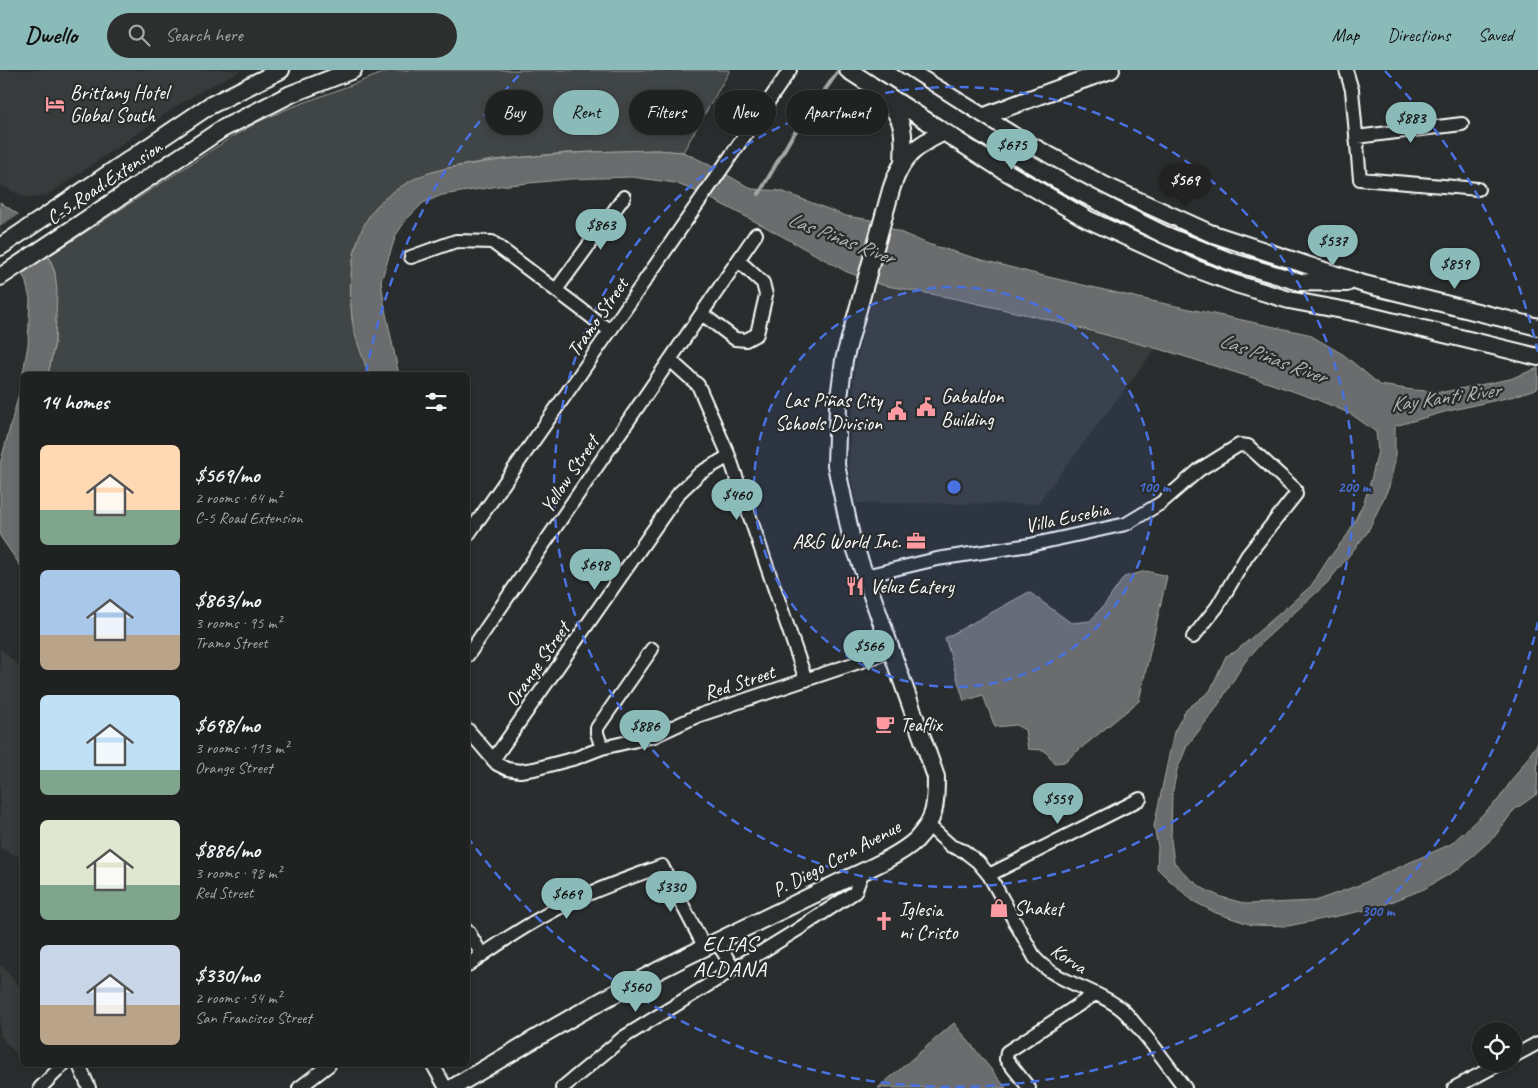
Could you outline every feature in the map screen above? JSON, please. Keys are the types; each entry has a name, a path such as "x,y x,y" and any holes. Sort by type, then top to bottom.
{"main road":[{"name":"C-5 Road Extension","path":"0,246 208,106 281,70"},
{"path":"881,70 1009,151 1109,208 1165,235 1229,261 1300,282 1358,312"},
{"path":"907,70 1019,139 1104,185 1175,218 1246,246 1302,262 1364,284 1538,327"},
{"name":"P. Diego Cera Avenue","path":"452,1088 543,1033 711,945 896,854 915,840 928,825 936,807 936,777 851,536 836,465 838,405 843,369 884,214 896,174 903,163 917,148 944,133 982,117 1111,70"},
{"name":"C-5 Road Extension","path":"0,277 222,129 291,94 347,71"},
{"path":"850,71 998,167 1087,220 1196,270 1289,300 1358,312 1538,357"},
{"path":"869,84 898,115 904,135 903,163"},
{"path":"1300,282 1364,284"}],"street":[{"name":"Tramo Street","path":"470,532 790,70"},
{"path":"1346,70 1352,90 1360,179 1478,189"},
{"path":"1356,137 1462,124"},
{"path":"556,290 624,197"},
{"name":"Yellow Street","path":"470,653 756,234"},
{"path":"411,257 456,241 492,242 610,332"},
{"path":"702,314 735,339 746,340 757,334 766,295 763,283 739,261"},
{"path":"670,360 698,385 729,456 806,680"},
{"name":"Villa Eusebia","path":"866,576 937,559 1030,545 1126,524 1161,503 1199,470 1239,445 1248,446 1295,489 1296,494 1247,556 1217,607 1193,637"},
{"name":"Orange Street","path":"493,760 679,493 700,473 729,456"},
{"path":"602,748 597,728 652,649"},
{"name":"Red Street","path":"470,732 497,764 507,769 520,771 576,758 602,748 654,736 697,716 806,680 838,667 892,651"},
{"path":"989,875 1140,798"},
{"name":"Korva","path":"928,825 952,846 964,851 978,862 989,875 1035,958 1074,985 1095,994 1121,1009 1144,1034 1185,1088"},
{"path":"470,964 535,921 585,895 662,866 711,945 733,968"},
{"path":"569,1086 624,1037 855,892 863,871"},
{"path":"470,934 482,955"},
{"path":"1029,1088 1006,1059 1007,1052 1095,994"},
{"path":"1522,1052 1538,1043"},
{"path":"40,1088 61,1067"},
{"path":"80,1067 89,1088"},
{"path":"299,1088 326,1067"},
{"path":"434,1067 446,1088"},
{"path":"1454,1088 1484,1072"}],"shaded area":[{"name":"Brittany Hotel Global South","path":"0,70 242,70 203,90 174,108 48,195 32,198 24,197 0,185"},
{"path":"391,70 730,70 719,90 714,90 714,98 704,115 704,90 629,90 629,135 693,135 683,152 657,150 566,153 493,160 446,168 415,179 391,194 375,208 357,243 352,267 350,290 352,319 368,372 49,372 55,342 55,273 49,256 235,135 260,121"},
{"path":"876,280 1160,343 1037,504 856,503 849,465 855,367"},
{"path":"0,648 20,667 20,857 0,848"},
{"path":"2,966 20,987 20,1059 0,1035 0,967"}],"water":[{"path":"657,150 683,152 752,189 781,191 846,216 871,220 928,244 975,258 1152,301 1308,334 1344,355 1380,385 1444,392 1510,379 1538,368 1538,388 1515,396 1448,411 1395,426 1395,461 1389,487 1367,533 1327,583 1262,642 1244,663 1215,710 1187,746 1177,770 1172,795 1171,840 1174,862 1189,878 1204,889 1221,897 1247,904 1315,901 1359,885 1451,844 1498,800 1538,743 1537,794 1514,810 1495,836 1458,869 1424,889 1376,908 1288,926 1252,925 1216,913 1193,901 1157,868 1158,847 1154,826 1174,732 1186,710 1210,691 1226,656 1235,652 1311,586 1329,558 1348,534 1364,502 1378,451 1376,432 1351,414 1318,400 1170,352 1046,319 882,285 847,272 700,193 675,183 632,177 570,179 499,186 442,195 423,203 406,220 396,235 381,281 398,372 368,372 356,339 353,324 351,274 356,246 361,232 379,204 414,179 435,171 458,166 542,155"},
{"path":"0,202 19,215 48,255 55,273 57,291 55,342 49,372 24,372 28,345 30,299 25,279 0,245"},
{"path":"20,390 20,565 0,536 0,464"},
{"path":"1146,571 1167,576 1139,701 1064,762 1055,763 1044,750 1028,749 1025,730 1016,725 995,727 983,695 964,701 945,638 1029,592 1071,623 1090,621 1106,603 1124,577"},
{"path":"954,1023 1006,1088 878,1088"}],"pier":[{"path":"21,213 51,255 19,276 0,249 0,226"}],"waterway":[{"path":"759,194 791,138 839,70"}],"place":[{"name":"Brittany Hotel Global South","path":"55,104"},
{"name":"Gabaldon Building","path":"926,407"},
{"name":"Las Piñas City Schools Division","path":"897,411"},
{"name":"A&G World Inc.","path":"916,541"},
{"name":"Veluz Eatery","path":"855,586"},
{"name":"Teaflix","path":"885,724"},
{"name":"Shaket","path":"999,908"},
{"name":"Iglesia ni Cristo","path":"884,921"}],"district":[{"name":"ELIAS ALDANA","path":"730,956"}],"water label":[{"name":"Las Piñas River","path":"841,238"},
{"name":"Las Piñas River","path":"1273,358"},
{"name":"Kay Kanti River","path":"1445,397"}]}
